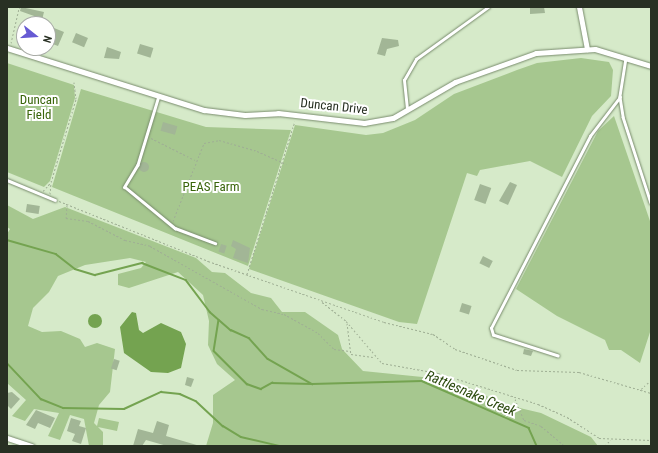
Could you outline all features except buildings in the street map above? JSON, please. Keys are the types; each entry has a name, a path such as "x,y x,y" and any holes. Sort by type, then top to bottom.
{"street":[{"path":"579,7 587,49"},
{"name":"Duncan Drive","path":"8,49 159,96 225,114 297,115 364,123 408,112 455,82 502,64 553,50 587,49 626,56 651,66"},
{"path":"7,438 32,446"}],"lane":[{"path":"408,112 404,80 416,59 488,7"},
{"path":"626,56 620,97 634,154 651,203"},
{"path":"159,96 138,165 125,188 172,224 215,243"},
{"path":"558,356 493,335 491,328 590,136 620,97"},
{"path":"7,180 55,200"}],"path":[{"path":"8,49 19,7"},
{"path":"49,197 51,182 76,99 74,82"},
{"path":"247,274 297,115"},
{"path":"147,136 195,161"},
{"path":"172,224 195,161 204,143 218,140 257,150 286,164"},
{"path":"42,194 51,182"},
{"path":"55,200 320,301 434,334 455,349 517,370 578,372 651,392"},
{"path":"67,204 66,218 88,221 125,240 150,246 262,309 284,314 318,333 334,349 350,351"},
{"path":"320,301 347,322 366,342 374,357 382,363 438,373 538,404 567,417 599,438 610,440 632,437 651,440"},
{"path":"347,322 350,351 354,356 374,357"},
{"path":"641,389 651,380"},
{"path":"515,398 524,420 540,426 564,446"},
{"path":"605,446 610,440"}],"green space":[{"path":"581,58 609,62 613,70 611,96 592,116 562,177 530,161 480,170 477,176 467,173 417,324 399,322 249,269 295,125 366,135 383,133 415,120 454,94 517,70 537,63"},
{"name":"Duncan Field","path":"7,63 74,85 75,98 50,181 44,187 7,172"},
{"name":"PEAS Farm","path":"81,89 206,127 291,130 248,266 52,187"},
{"path":"614,116 651,224 651,329 640,363 621,350 609,350 605,340 557,316 516,289 598,131"},
{"path":"7,205 33,219 65,207 196,258 212,272 225,273 251,293 271,298 282,312 305,312 338,335 342,349 363,371 442,379 474,389 499,403 541,413 591,437 598,446 206,446 213,423 213,395 235,380 217,364 208,345 209,321 203,295 178,272 129,288 118,285 118,274 141,268 146,262 130,258 85,265 58,276 49,292 33,308 28,326 42,332 61,331 80,339 85,347 97,343 115,349 110,392 99,405 94,423 97,426 99,418 119,422 117,431 98,427 103,432 103,446 89,446 84,419 70,415 60,440 48,436 59,413 34,409 25,421 12,416 26,400 7,383 7,234 10,229 7,227"}],"shaded area":[{"path":"132,312 136,313 139,330 143,333 161,323 181,332 186,344 181,368 168,373 151,372 124,353 120,327"},
{"path":"95,314 100,316 102,321 100,326 95,328 90,326 88,321 90,316"}],"waterway":[{"name":"Rattlesnake Creek","path":"7,240 56,254 75,269 95,275 142,263 186,280 210,312 231,330 249,338 268,359 312,384 422,381 529,428 537,446"},
{"path":"219,320 214,351 247,384 261,389 272,383 312,384"},
{"path":"7,363 41,399 63,408 124,409 161,392 180,394 196,401 223,426 241,437 280,446"}]}
